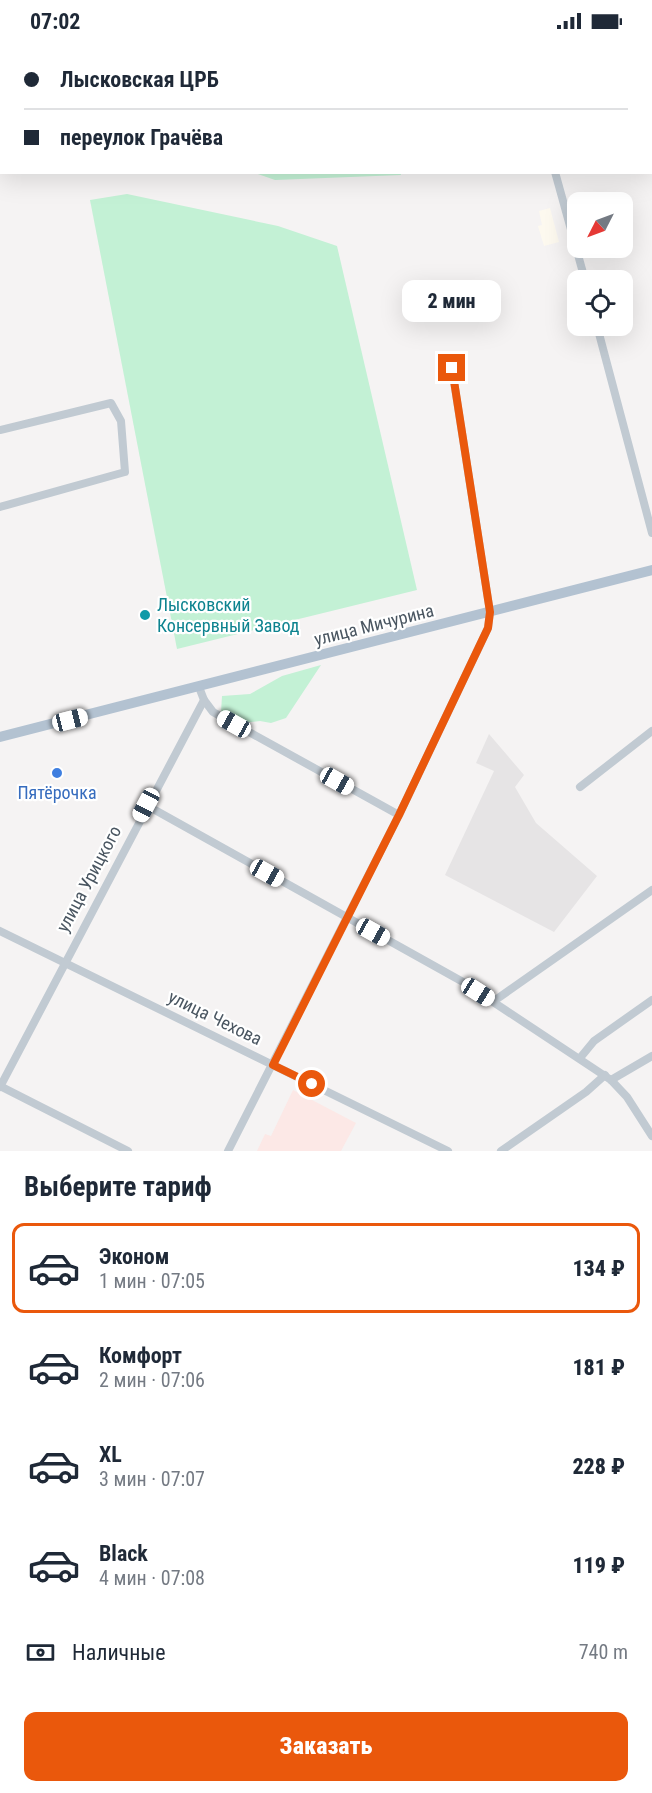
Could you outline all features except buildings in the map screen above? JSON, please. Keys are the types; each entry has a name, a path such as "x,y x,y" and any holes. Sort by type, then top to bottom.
{"main road":[{"name":"улица Мичурина","path":"0,737 652,570"}],"street":[{"path":"556,174 582,270"},
{"path":"600,336 652,533"},
{"path":"228,1151 399,815 484,640 490,612 450,356"},
{"path":"0,430 111,403 121,421 126,472 0,507"},
{"path":"199,687 204,700 213,712 399,815"},
{"name":"улица Урицкого","path":"0,1086 146,805 204,700"},
{"path":"580,787 652,731"},
{"path":"146,805 494,1001 608,1078 627,1097 652,1136"},
{"path":"494,1001 652,890"},
{"name":"улица Чехова","path":"0,931 448,1151"},
{"path":"580,1058 594,1041 652,1000"},
{"path":"501,1151 608,1078 652,1056"},
{"path":"0,1086 128,1151"}],"shaded area":[{"path":"550,208 559,242 544,246 538,226 542,225 539,211"},
{"path":"489,734 524,775 515,787 536,823 597,876 554,932 445,875 494,771 476,763"},
{"path":"293,1090 356,1123 341,1151 257,1151 265,1134 271,1136"}],"green space":[{"path":"258,174 401,175 275,180"},
{"path":"127,194 278,226 337,246 417,590 177,649 90,200"},
{"path":"321,665 286,718 271,723 260,721 241,723 221,712 222,696 250,694 282,676"}],"place":[{"name":"Лысковский Консервный Завод","path":"145,615"},
{"name":"Пятёрочка","path":"57,773"}],"route":[{"path":"312,1084 273,1065 399,815 488,628 490,612 482,552 452,368"}]}
